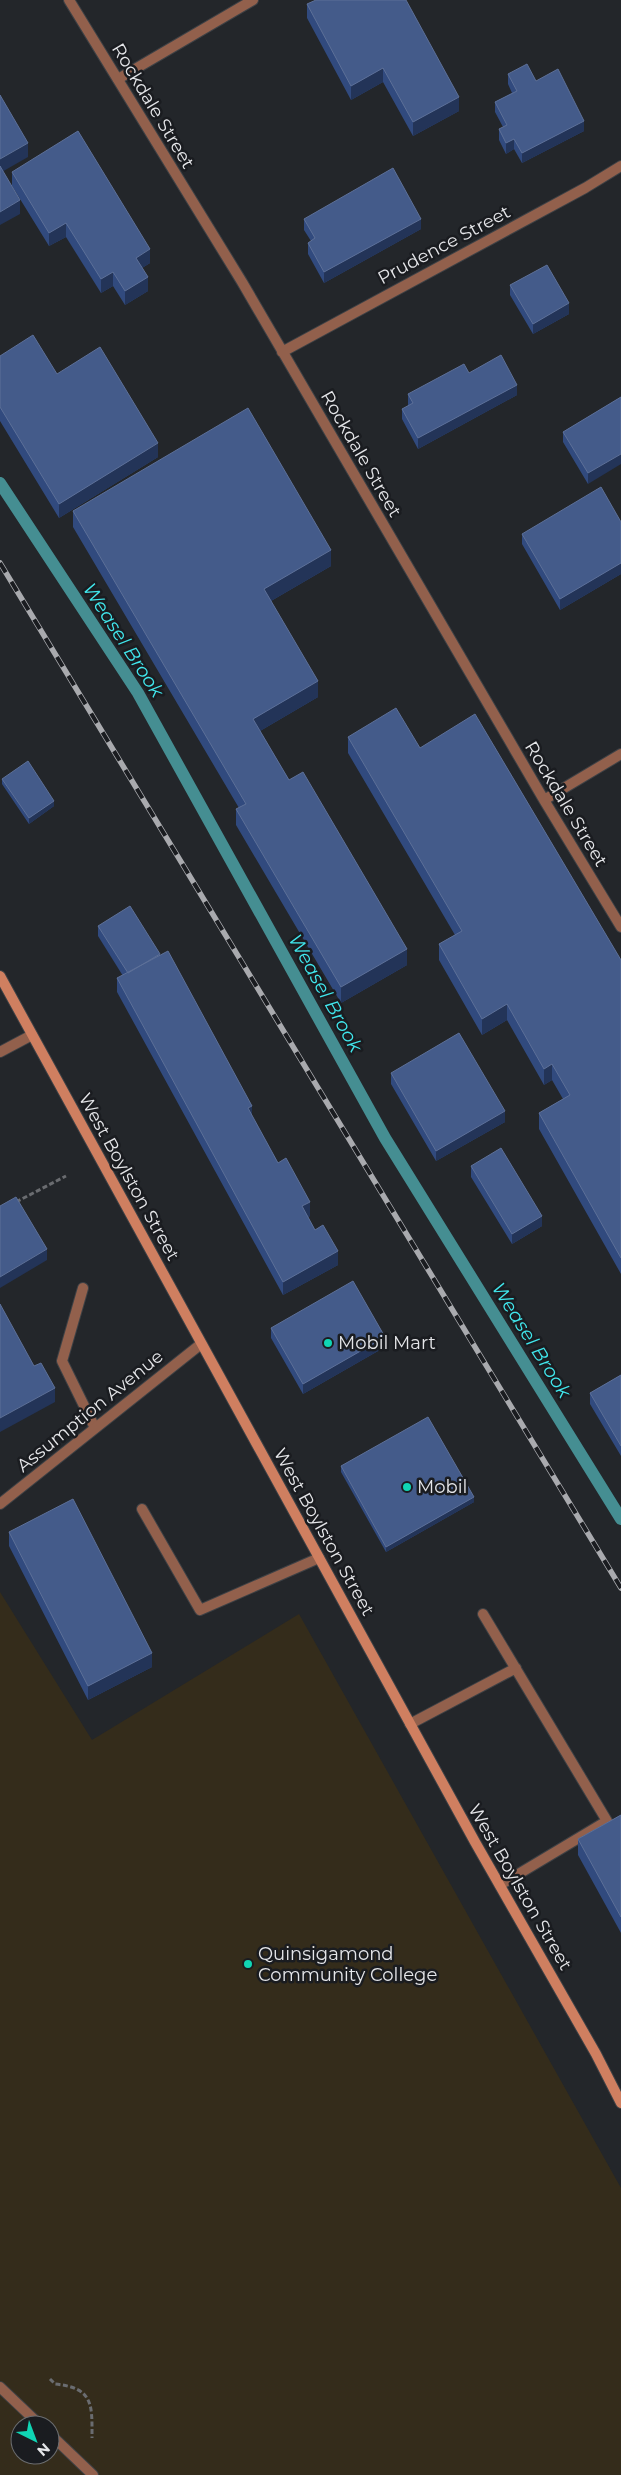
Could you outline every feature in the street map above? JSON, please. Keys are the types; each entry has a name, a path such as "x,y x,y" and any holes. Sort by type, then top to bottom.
{"main road":[{"name":"West Boylston Street","path":"0,976 410,1724 596,2054 621,2103"}],"street":[{"name":"Rockdale Street","path":"70,0 282,352 544,800 621,927"},
{"path":"118,79 254,0"},
{"name":"Prudence Street","path":"282,352 585,188 621,166"},
{"path":"544,800 621,754"},
{"path":"0,1052 32,1035"},
{"path":"83,1288 62,1361 95,1428"},
{"name":"Assumption Avenue","path":"0,1504 201,1344"},
{"path":"142,1509 200,1610 319,1558"},
{"path":"483,1614 607,1821 500,1885"},
{"path":"410,1724 516,1668"},
{"path":"0,2387 29,2415"},
{"path":"60,2444 93,2475"}],"path":[{"path":"8,1207 66,1176"},
{"path":"50,2379 55,2384 66,2385 83,2392 92,2404 92,2439"}],"shaded area":[{"name":"Quinsigamond Community College","path":"0,1592 92,1740 299,1614 621,2188 621,2475 0,2475"}],"building":[{"path":"316,0 406,0 459,97 413,122 383,68 351,86 307,4"},
{"path":"527,64 536,81 558,69 584,121 522,153 514,139 506,143 499,129 507,125 495,102 517,91 508,74"},
{"path":"0,95 28,143 0,159"},
{"path":"78,131 150,249 136,258 148,277 125,291 113,272 101,279 66,223 49,233 12,172"},
{"path":"0,166 20,200 0,212"},
{"path":"393,168 421,219 324,272 308,243 315,238 304,219"},
{"path":"547,265 569,303 533,324 510,285"},
{"path":"33,335 57,374 100,347 158,443 59,504 0,407 0,356"},
{"path":"501,355 517,385 418,438 402,409 413,403 408,394 464,364 469,373"},
{"path":"621,397 621,454 588,473 563,432"},
{"path":"248,408 331,550 264,589 318,681 253,719 289,780 303,772 407,949 341,987 236,809 246,804 73,511"},
{"path":"601,487 621,522 621,563 560,599 522,534"},
{"path":"396,708 420,748 475,714 621,960 621,1258 539,1113 570,1095 552,1064 544,1069 507,1004 482,1019 439,944 462,931 348,737"},
{"path":"28,761 54,801 29,818 2,779"},
{"path":"130,906 160,954 128,973 98,926"},
{"path":"168,951 252,1106 248,1108 278,1163 286,1158 310,1202 302,1206 315,1230 323,1225 338,1251 283,1282 117,978"},
{"path":"459,1033 505,1111 436,1151 391,1073"},
{"path":"501,1148 542,1216 512,1234 471,1166"},
{"path":"16,1197 47,1249 0,1277 0,1206"},
{"name":"Mobil Mart","path":"353,1281 385,1337 303,1384 271,1328"},
{"path":"0,1304 34,1366 41,1363 55,1388 0,1418"},
{"path":"621,1375 621,1446 590,1393"},
{"name":"Mobil","path":"428,1417 474,1497 386,1547 341,1466"},
{"path":"73,1499 152,1653 88,1686 9,1532"},
{"path":"621,1815 621,1917 578,1839"}],"waterway":[{"name":"Weasel Brook","path":"0,483 138,693 385,1138 621,1519"}],"railway":[{"path":"0,563 621,1588"}],"place":[{"name":"Mobil Mart","path":"328,1343"},
{"name":"Mobil","path":"407,1487"},
{"name":"Quinsigamond Community College","path":"248,1964"}]}
